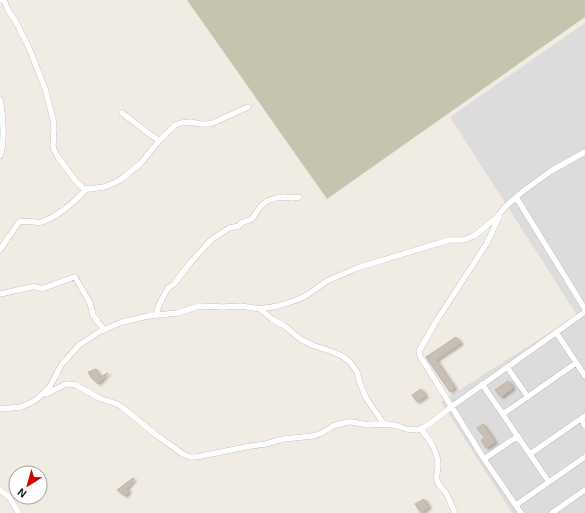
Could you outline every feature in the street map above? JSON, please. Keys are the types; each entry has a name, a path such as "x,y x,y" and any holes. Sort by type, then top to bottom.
{"street":[{"path":"0,0 5,2 17,24 29,48 45,88 53,119 53,146 56,153 75,180 80,186 86,189 104,187 120,180 141,163 159,141 175,125 190,122 209,124 248,107"},
{"path":"0,100 3,129 2,152 0,156"},
{"path":"122,113 159,141"},
{"path":"521,513 451,407 420,356 419,351 437,320 487,243 500,215 506,206 527,188 551,171 585,152"},
{"path":"0,250 19,222 40,222 48,219 67,207 86,189"},
{"path":"156,315 159,305 168,288 176,282 190,263 211,240 229,228 239,226 241,223 252,219 260,207 267,201 284,197 299,197"},
{"path":"516,197 585,309"},
{"path":"41,396 52,383 62,364 85,340 130,319 177,313 200,306 241,306 260,309 278,306 297,300 328,281 357,268 449,240 463,240 471,238 500,215"},
{"path":"0,294 35,286 44,288 75,277 90,303 96,320 104,330"},
{"path":"260,309 272,320 286,328 300,339 342,356 350,362 357,372 366,398 384,424"},
{"path":"0,409 15,408 26,405 66,384 76,385 99,398 122,407 155,434 183,454 190,457 261,445 283,439 313,436 342,423 352,422 369,425 394,424 409,430 421,429 431,424 482,384 585,312"},
{"path":"556,332 584,374"},
{"path":"503,414 576,363"},
{"path":"506,367 528,397"},
{"path":"482,384 549,482"},
{"path":"530,454 583,418 585,426"},
{"path":"421,429 428,437 434,448 438,464 436,476 437,482 446,494 455,513"},
{"path":"484,459 518,436"},
{"path":"516,505 585,457"},
{"path":"0,490 9,496 19,513"},
{"path":"552,513 585,490"}],"shaded area":[{"path":"187,0 585,0 585,17 327,199"},
{"path":"585,23 585,513 512,513 441,402 577,315 450,117"}],"building":[{"path":"456,337 461,343 436,360 455,388 450,392 426,357"},
{"path":"96,369 100,377 108,373 98,384 88,372"},
{"path":"508,381 513,388 501,397 495,390"},
{"path":"421,389 426,396 417,402 412,395"},
{"path":"483,424 495,442 486,448 481,440 485,438 477,428"},
{"path":"133,478 134,479 126,489 129,491 125,496 117,490"},
{"path":"424,499 429,507 421,513 415,504"}]}
